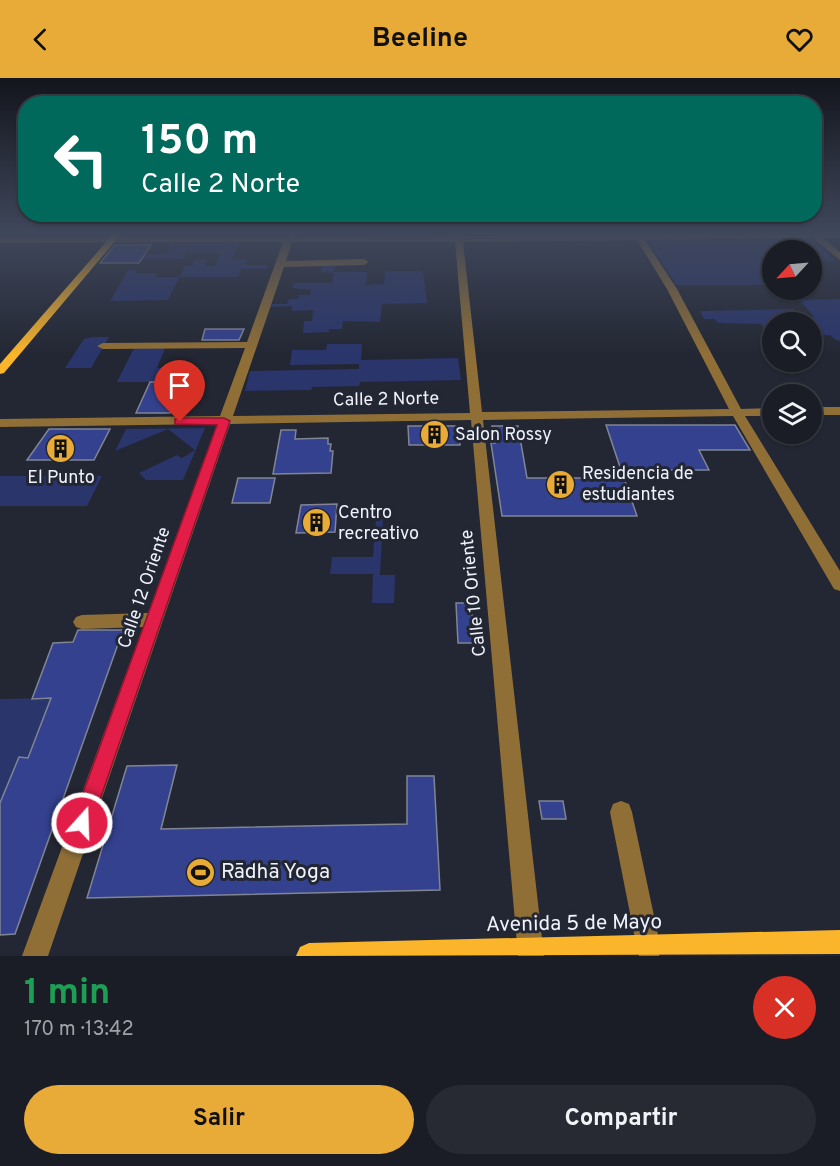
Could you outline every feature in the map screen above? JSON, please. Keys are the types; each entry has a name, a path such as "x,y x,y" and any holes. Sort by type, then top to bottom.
{"main road":[{"path":"0,371 83,274"},
{"name":"Avenida 5 de Mayo","path":"309,956 531,953 840,942"}],"street":[{"name":"Calle 12 Oriente","path":"35,956 277,274"},
{"name":"Calle 10 Oriente","path":"462,274 531,953"},
{"path":"663,274 737,413 840,585"},
{"path":"103,346 251,345"},
{"path":"822,411 840,411"},
{"name":"Calle 2 Norte","path":"0,423 762,412"},
{"path":"82,622 154,620"},
{"path":"621,812 649,949"}],"shaded area":[{"path":"126,274 157,274 156,277 179,277 168,300 110,301"},
{"path":"181,274 239,274 238,277 179,277"},
{"path":"334,274 367,274 366,285 384,284 385,274 423,274 427,303 382,304 380,322 343,321 342,329 303,333 304,321 312,321 313,310 292,311 292,306 270,307 272,304 287,304 289,299 298,299 299,295 310,295 311,290 292,288 294,283 332,283"},
{"path":"669,274 762,274 762,285 676,285"},
{"path":"840,299 840,341 830,335 822,335 822,312 810,312 800,300"},
{"path":"794,309 797,312 762,312 762,325 718,323 715,319 704,319 700,311"},
{"path":"109,337 91,368 65,368 84,339"},
{"path":"327,344 362,344 361,360 458,358 461,380 360,382 359,386 312,387 311,390 245,391 250,371 359,369 359,364 290,365 292,350 326,350"},
{"path":"134,348 165,348 157,368 190,368 185,382 117,382"},
{"path":"205,428 183,480 146,480 139,473 177,455 182,458 195,450 168,429 115,451 126,429"},
{"path":"0,476 102,476 87,506 0,506"},
{"path":"376,518 383,518 380,575 395,575 394,603 372,603 373,574 330,574 332,557 373,557"},
{"path":"51,698 28,758 19,758 0,803 0,699"}],"building":[{"path":"205,329 244,329 239,340 202,340"},
{"path":"150,382 185,382 170,413 136,413"},
{"path":"606,425 735,425 750,450 699,450 709,470 621,470"},
{"name":"Salon Rossy","path":"408,426 458,426 460,445 409,445"},
{"path":"492,426 518,426 527,478 624,478 637,516 502,516 491,443 495,443"},
{"name":"El Punto","path":"49,429 110,429 94,460 27,460"},
{"path":"281,430 296,430 295,439 328,438 328,444 331,444 330,451 333,451 331,473 273,474"},
{"path":"238,478 275,478 270,503 232,503"},
{"name":"Centro recreativo","path":"337,504 335,532 296,533 301,505"},
{"path":"456,603 471,603 475,643 458,643"},
{"path":"78,630 123,630 15,934 0,935 0,803 19,757 28,758 51,698 32,699 53,643 73,642"},
{"path":"177,765 161,829 407,824 407,776 434,776 440,890 87,898 127,766"},
{"path":"539,801 563,801 566,819 542,819"}],"place":[{"name":"Salon Rossy","path":"434,435"},
{"name":"El Punto","path":"61,449"},
{"name":"Residencia de estudiantes","path":"561,484"},
{"name":"Centro recreativo","path":"317,523"},
{"name":"Rādhā Yoga","path":"200,872"}],"route":[{"path":"82,823 224,421 180,422"}]}
